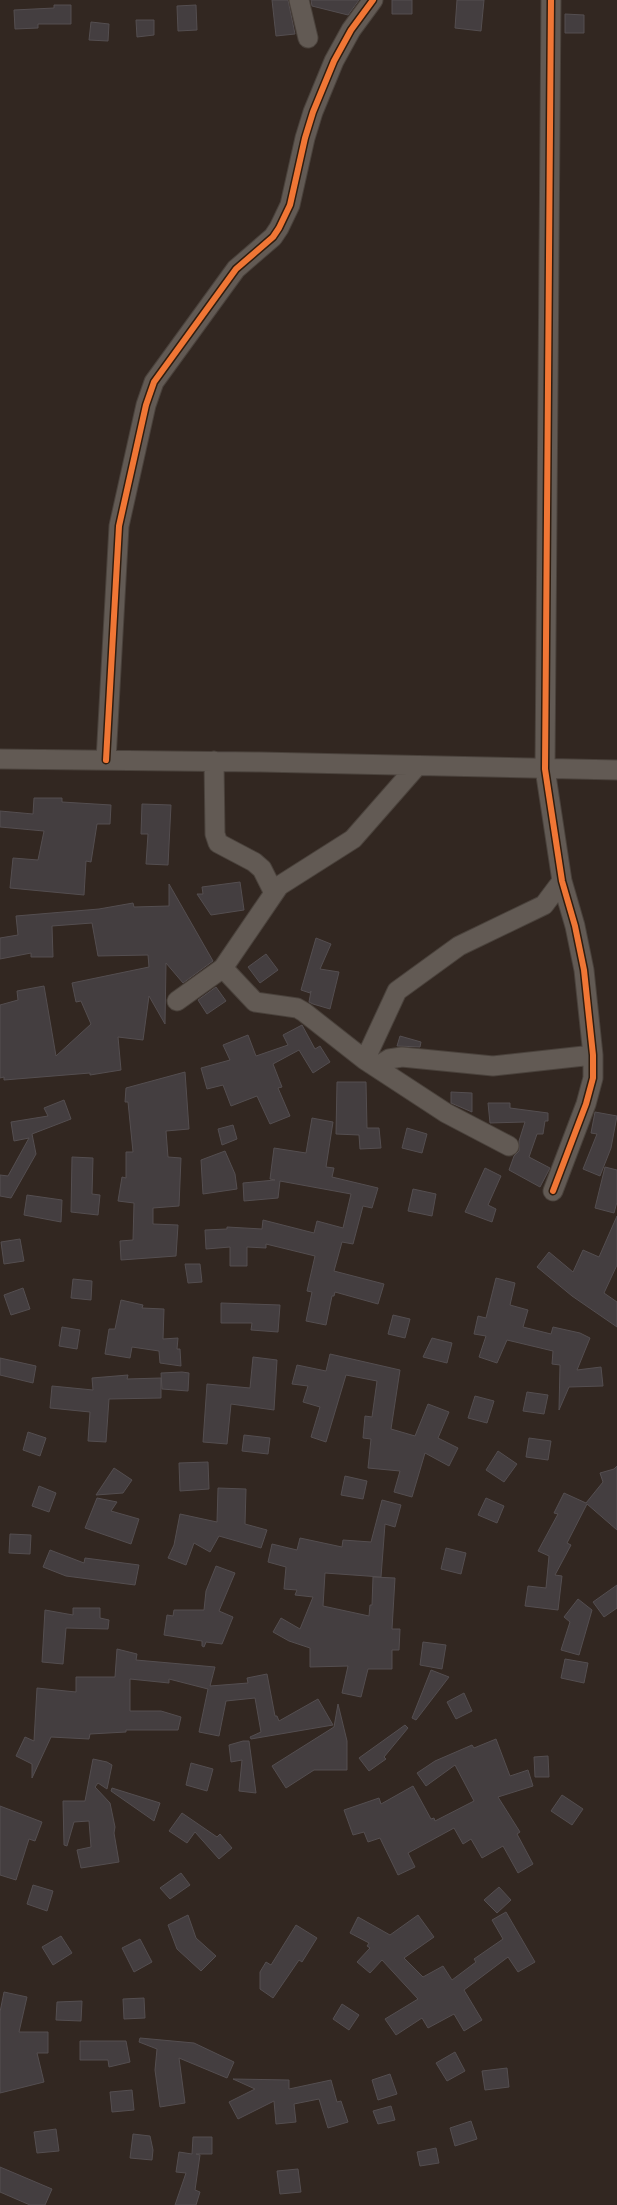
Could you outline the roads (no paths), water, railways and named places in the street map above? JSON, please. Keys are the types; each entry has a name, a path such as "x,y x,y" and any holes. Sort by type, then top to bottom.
{"street":[{"path":"299,0 308,38"},
{"path":"106,760 119,526 146,406 154,382 236,269 273,237 279,228 290,205 312,112 334,61 352,30 373,0"},
{"path":"551,0 545,769 562,881 575,926 584,970 593,1055 593,1078 586,1104 553,1190"},
{"path":"0,759 214,761 617,770"},
{"path":"214,761 215,834 218,843 262,868 274,893"},
{"path":"177,1000 223,968 274,893 285,881 353,839 417,766"},
{"path":"371,1063 397,990 459,946 544,905 562,881"},
{"path":"223,968 255,1002 297,1008 371,1063 446,1113 509,1146"},
{"path":"371,1063 402,1057 493,1066 593,1055"}]}
